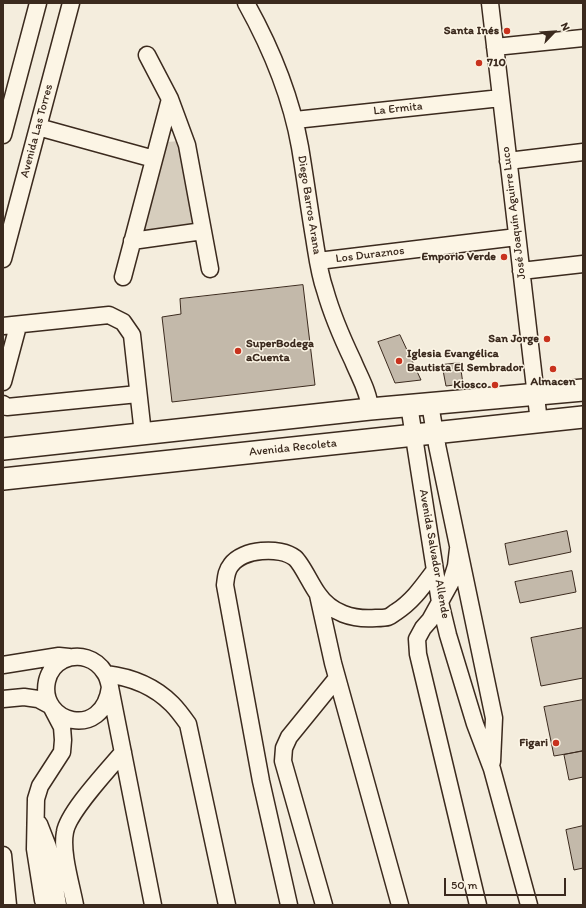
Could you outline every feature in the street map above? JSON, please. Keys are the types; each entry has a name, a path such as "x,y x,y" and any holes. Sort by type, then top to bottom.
{"main road":[{"path":"3,450 370,409 583,390"},
{"name":"Avenida Recoleta","path":"3,479 583,417"}],"street":[{"path":"3,135 38,3"},
{"name":"Avenida Las Torres","path":"3,259 5,235 38,127 71,3"},
{"name":"Diego Barros Arana","path":"246,3 260,29 286,93 300,147 318,261 324,289 331,309 365,387 370,402 370,409"},
{"name":"José Joaquín Aguirre Luco","path":"490,3 539,422"},
{"path":"495,47 583,38"},
{"path":"147,55 170,99 186,145 210,269"},
{"name":"La Ermita","path":"294,120 501,98"},
{"path":"122,277 170,99"},
{"path":"38,127 154,159"},
{"path":"508,161 583,152"},
{"path":"132,241 203,231"},
{"name":"Los Duraznos","path":"318,261 517,237"},
{"path":"521,271 583,264"},
{"path":"3,382 10,326 109,315 123,322 132,335 142,434"},
{"path":"3,404 7,407 138,394"},
{"name":"Avenida Salvador Allende","path":"420,404 424,434 435,570 440,602 448,635 475,724 492,769 529,905"},
{"name":"Avenida Salvador Allende","path":"424,434 458,549 494,718 492,769"},
{"path":"458,549 456,566 450,582 430,620 423,628 417,639 418,654 478,905"},
{"path":"289,905 261,781 225,585 226,574 231,565 240,557 270,550 281,551 296,558 318,595 330,606 347,616 362,620 388,617 407,604 435,570"},
{"path":"318,595 337,678 400,905"},
{"path":"3,665 59,656 85,657 97,663 108,681 153,905"},
{"path":"43,903 35,849 36,799 40,786 62,752 63,740 62,727 47,697 46,686 48,676 53,668 61,661 71,657"},
{"path":"108,681 122,676 152,687 173,704 188,724 227,905"},
{"path":"324,905 283,761 284,748 289,737 337,678"},
{"path":"3,699 24,697 38,699 51,706 58,714 67,719 77,721 88,719 97,714 104,707 108,698 108,681"},
{"path":"75,905 64,846 65,831 70,817 123,752"},
{"path":"35,815 48,847 58,905"},
{"path":"3,855 8,905"}],"shaded area":[{"path":"180,141 195,224 142,233 167,142"}],"building":[{"name":"SuperBodega aCuenta","path":"303,285 315,385 172,402 162,317 181,314 180,299"},
{"name":"Iglesia Evangélica Bautista El Sembrador","path":"400,335 421,380 395,383 378,342"},
{"path":"460,363 463,384 446,386 442,365"},
{"path":"567,531 571,552 509,565 505,544"},
{"path":"572,571 576,592 520,603 515,582"},
{"path":"583,628 583,678 541,686 531,638"},
{"path":"583,700 583,751 554,756 544,707"},
{"path":"583,751 583,777 569,780 564,755"},
{"path":"583,826 583,868 574,870 566,830"}],"place":[{"name":"Santa Inés","path":"507,31"},
{"name":"710","path":"479,63"},
{"name":"Emporio Verde","path":"504,257"},
{"name":"San Jorge","path":"547,339"},
{"name":"SuperBodega aCuenta","path":"238,351"},
{"name":"Iglesia Evangélica Bautista El Sembrador","path":"399,361"},
{"name":"Almacen","path":"553,369"},
{"name":"Kiosco","path":"495,385"},
{"name":"Figari","path":"556,743"}]}
